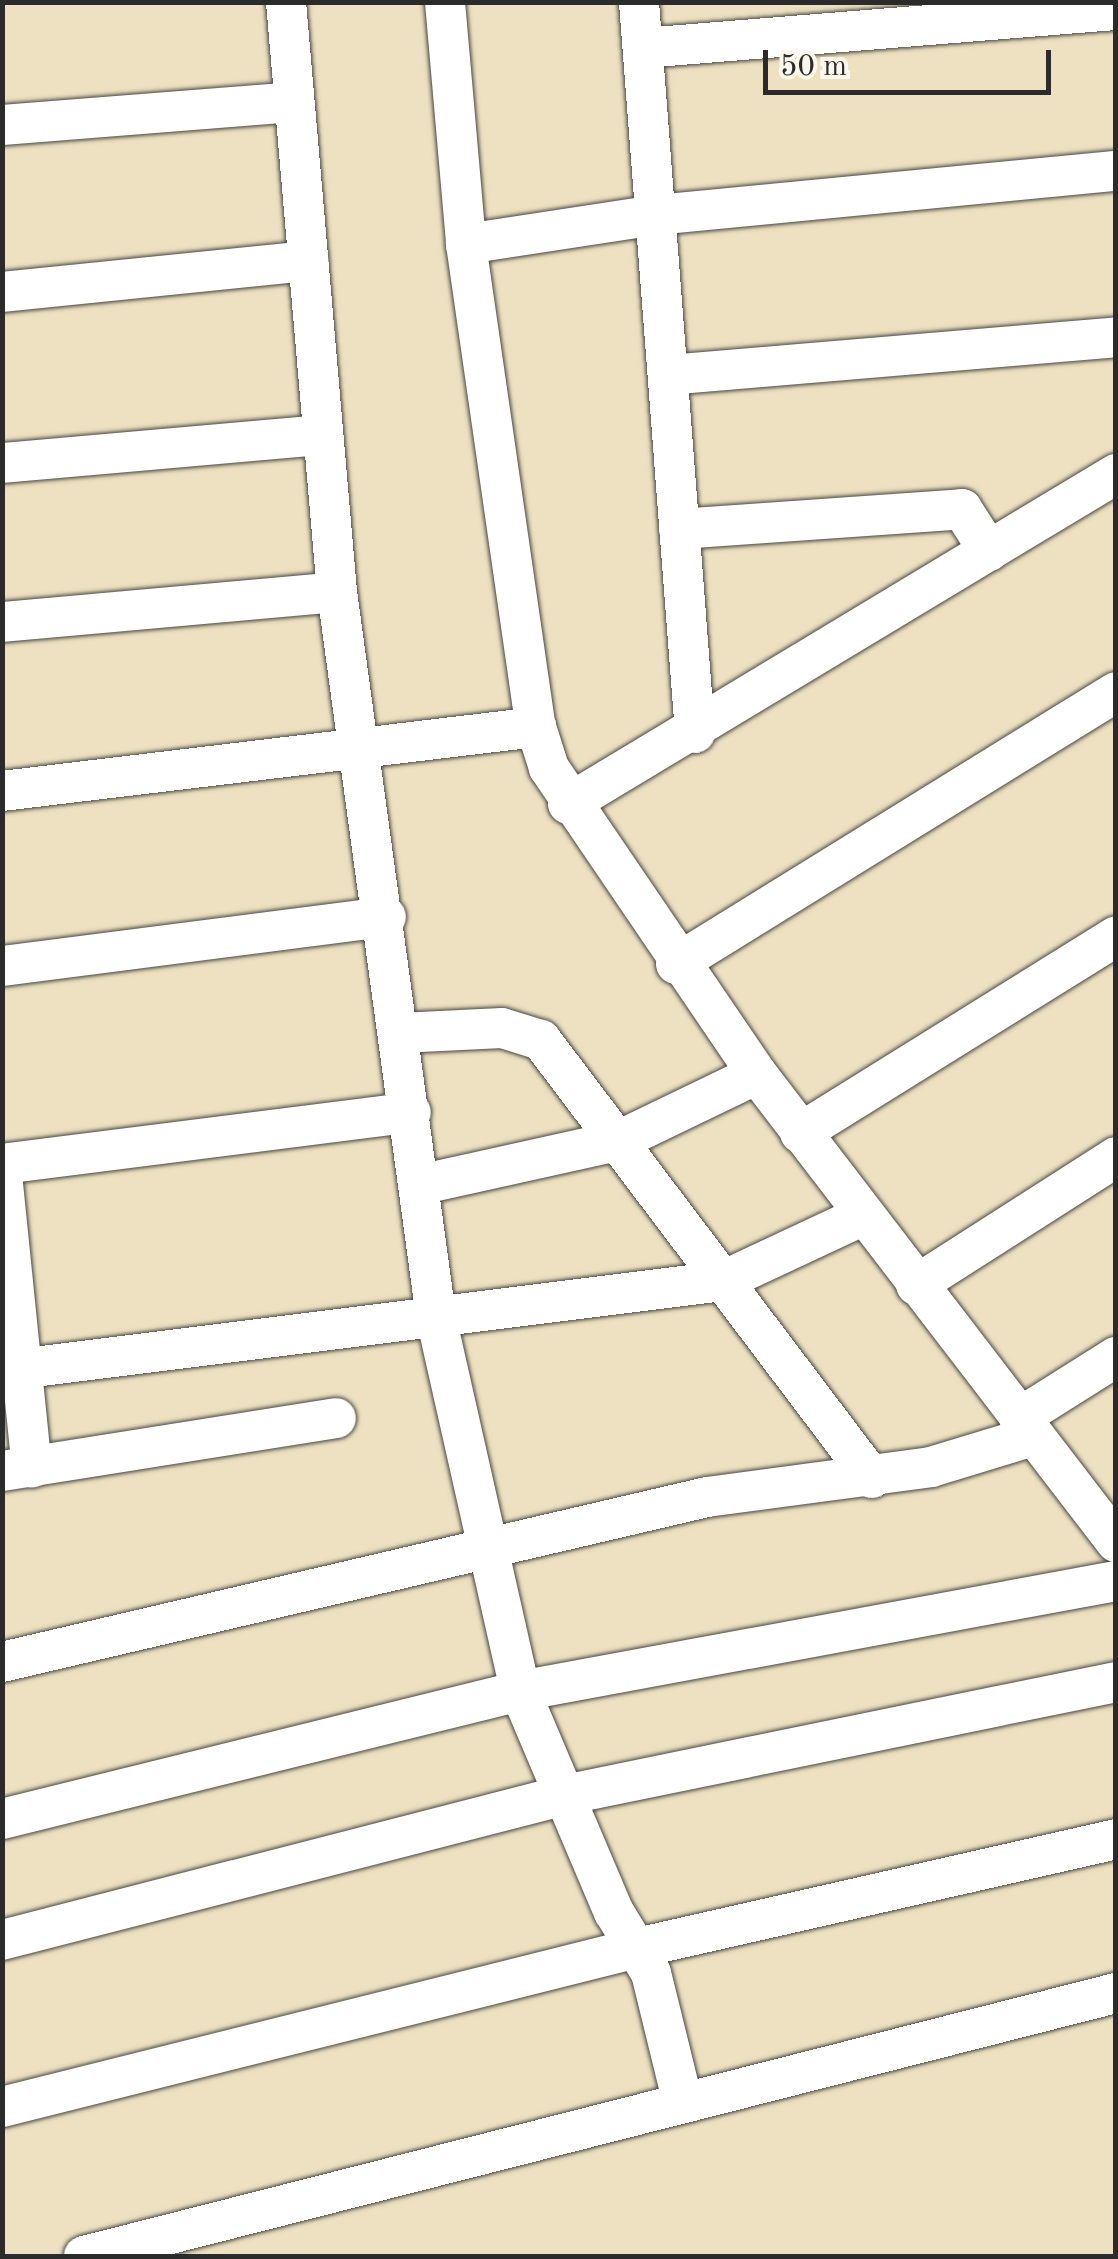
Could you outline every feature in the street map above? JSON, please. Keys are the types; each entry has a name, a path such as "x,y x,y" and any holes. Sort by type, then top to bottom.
{"street":[{"path":"286,2 337,592 386,917 436,1317 520,1691 569,1794 614,1912 651,1973 683,2102"},
{"path":"445,2 466,244 536,728 568,804 676,964 800,1133 1116,1542"},
{"path":"639,2 695,732"},
{"path":"643,48 1116,10"},
{"path":"2,125 292,102"},
{"path":"466,244 656,215 1116,172"},
{"path":"2,292 308,261"},
{"path":"668,375 1116,337"},
{"path":"2,463 323,435"},
{"path":"568,804 695,732 990,551 1113,482"},
{"path":"679,529 962,509 990,551"},
{"path":"2,622 337,592"},
{"path":"676,964 1116,692"},
{"path":"2,791 536,728"},
{"path":"2,966 386,917"},
{"path":"800,1133 1116,936"},
{"path":"400,1033 533,1033 872,1478"},
{"path":"419,1184 618,1140 757,1074"},
{"path":"2,1164 410,1112"},
{"path":"916,1285 1116,1158"},
{"path":"2,1174 17,1469 336,1418"},
{"path":"12,1370 723,1281 864,1215"},
{"path":"2,1662 749,1489 872,1478 1026,1427 1116,1356"},
{"path":"2,1819 520,1691 1116,1581"},
{"path":"2,1940 569,1794 1116,1682"},
{"path":"2,2107 638,1948 1116,1839"},
{"path":"84,2256 1116,1993"}]}
